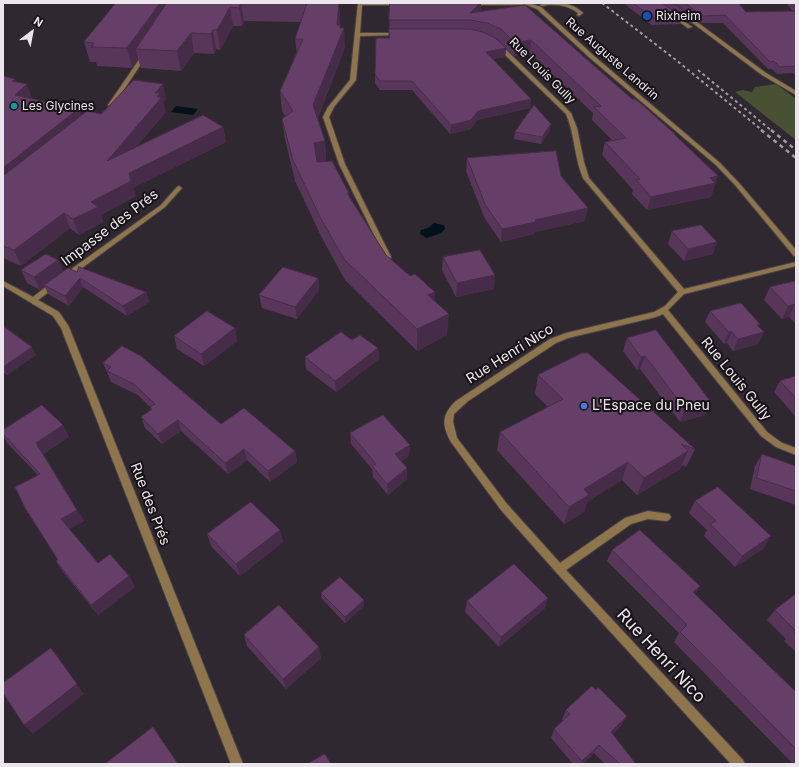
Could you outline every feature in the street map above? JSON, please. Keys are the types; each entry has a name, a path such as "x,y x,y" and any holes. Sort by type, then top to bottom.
{"street":[{"path":"388,257 342,164 326,117 331,107 352,80 356,69 360,3 408,4"},
{"path":"655,3 690,27"},
{"path":"668,3 764,74 796,93"},
{"name":"Rue Auguste Landrin","path":"462,4 528,4 539,8 592,57 718,164 737,184 796,254"},
{"path":"542,5 559,4 569,6 580,11 581,12 579,15"},
{"path":"357,35 405,34"},
{"name":"Rue Louis Gully","path":"491,40 497,44 568,113 572,123 582,170 586,178 682,292"},
{"path":"106,110 112,105 150,48"},
{"name":"Impasse des Prés","path":"34,300 163,206 179,188"},
{"path":"665,311 673,304 682,292 796,264"},
{"name":"Rue des Prés","path":"5,286 34,300 56,314 65,327 237,764"},
{"name":"Rue Louis Gully","path":"665,311 764,434 779,445 796,452"},
{"name":"Rue Henri Nico","path":"665,311 578,332 554,341 456,405 448,417 449,430 464,454 504,507 558,569 739,764"},
{"path":"558,569 628,521 648,515 666,517"}],"green space":[{"path":"776,84 796,99 796,140 735,92 743,90 752,92 755,87"}],"water":[{"path":"176,106 198,109 193,115 171,112"},
{"path":"434,223 444,225 445,229 441,233 427,238 420,234 421,230 428,228"}],"building":[{"path":"116,3 160,3 127,48 91,47 94,43 84,42"},
{"path":"167,3 241,3 239,8 230,7 217,30 213,30 211,34 191,33 177,51 136,49"},
{"path":"307,3 339,3 337,25 340,25 340,28 344,28 313,105 325,141 314,143 317,162 332,161 349,193 347,193 386,255 410,276 415,274 435,292 428,295 449,314 417,329 344,259 320,217 293,160 282,119 293,111 280,91 303,39 295,39"},
{"path":"390,3 480,3 470,13 525,5 632,99 639,102 675,134 718,176 710,178 715,183 651,197 636,180 640,179 605,142 626,138 594,107 601,106 531,40 515,43 501,29 487,23 471,20 389,20"},
{"path":"633,3 662,3 682,17 654,18"},
{"path":"673,3 675,3 693,16"},
{"path":"685,3 738,3 746,12 796,11 796,66 780,67 774,61 770,62 725,15 703,16"},
{"path":"389,29 470,29 483,32 495,38 506,48 486,52 531,99 478,111 471,120 451,125 412,81 380,81 375,74 376,38 389,38"},
{"path":"3,76 15,79 12,81 27,84 15,95 78,109 3,168"},
{"path":"134,80 163,84 155,93 160,93 157,97 162,97 107,161 203,115 223,127 129,173 131,181 91,202 98,207 73,219 64,213 14,250 3,246 3,176 87,111 101,114"},
{"path":"534,105 551,124 542,137 515,132"},
{"path":"556,151 561,176 588,208 535,220 536,222 502,229 485,204 467,158"},
{"path":"701,225 717,242 688,249 672,231"},
{"path":"480,250 495,275 457,283 443,257"},
{"path":"46,254 58,260 34,277 21,270"},
{"path":"79,267 146,292 123,306 80,278 65,296 44,285 68,268 77,272"},
{"path":"283,267 318,278 295,307 259,295"},
{"path":"796,281 796,304 788,306 770,287"},
{"path":"741,303 760,324 757,325 764,332 738,339 732,332 729,332 710,311"},
{"path":"207,311 235,328 201,354 174,336"},
{"path":"3,326 32,347 3,367"},
{"path":"656,330 711,402 685,409 645,356 641,357 627,338"},
{"path":"341,332 352,340 360,335 378,348 335,381 305,357"},
{"path":"122,346 141,356 221,424 244,408 295,451 268,471 244,449 225,463 178,420 158,434 141,417 152,409 150,407 155,404 134,384 107,371 111,367 103,363"},
{"path":"582,353 588,353 695,449 681,444 688,451 644,478 628,462 584,489 589,495 569,507 500,432 563,399 538,375"},
{"path":"796,376 796,398 780,381"},
{"path":"42,405 63,425 36,443 77,510 61,519 98,563 110,554 129,576 91,605 56,561 58,560 25,508 15,487 40,474 3,434 3,430"},
{"path":"383,415 410,445 395,454 407,468 387,484 372,466 376,464 350,433"},
{"path":"762,454 796,466 796,491 757,478"},
{"path":"718,487 771,536 742,556 710,524 716,521 695,501"},
{"path":"251,502 280,530 236,564 207,534"},
{"path":"640,530 700,586 693,592 796,692 796,749 680,632 687,625 612,550"},
{"path":"514,564 548,598 501,637 467,601"},
{"path":"340,577 364,600 345,617 321,593"},
{"path":"796,594 796,634 793,631 795,630 775,610"},
{"path":"279,605 319,647 283,679 244,635"},
{"path":"51,648 77,684 24,725 3,693 3,683"},
{"path":"592,686 596,690 598,687 627,716 611,732 636,764 620,764 599,745 582,761 554,729 570,714 566,710"},
{"path":"153,727 178,764 105,764"},
{"path":"325,754 331,764 307,764"}],"railway":[{"path":"602,3 676,60 763,131"},
{"path":"698,70 772,131"},
{"path":"761,130 796,158"},
{"path":"771,130 796,150"}],"place":[{"name":"Rixheim","path":"647,16"},
{"name":"Les Glycines","path":"14,106"},
{"name":"L'Espace du Pneu","path":"584,406"}]}
